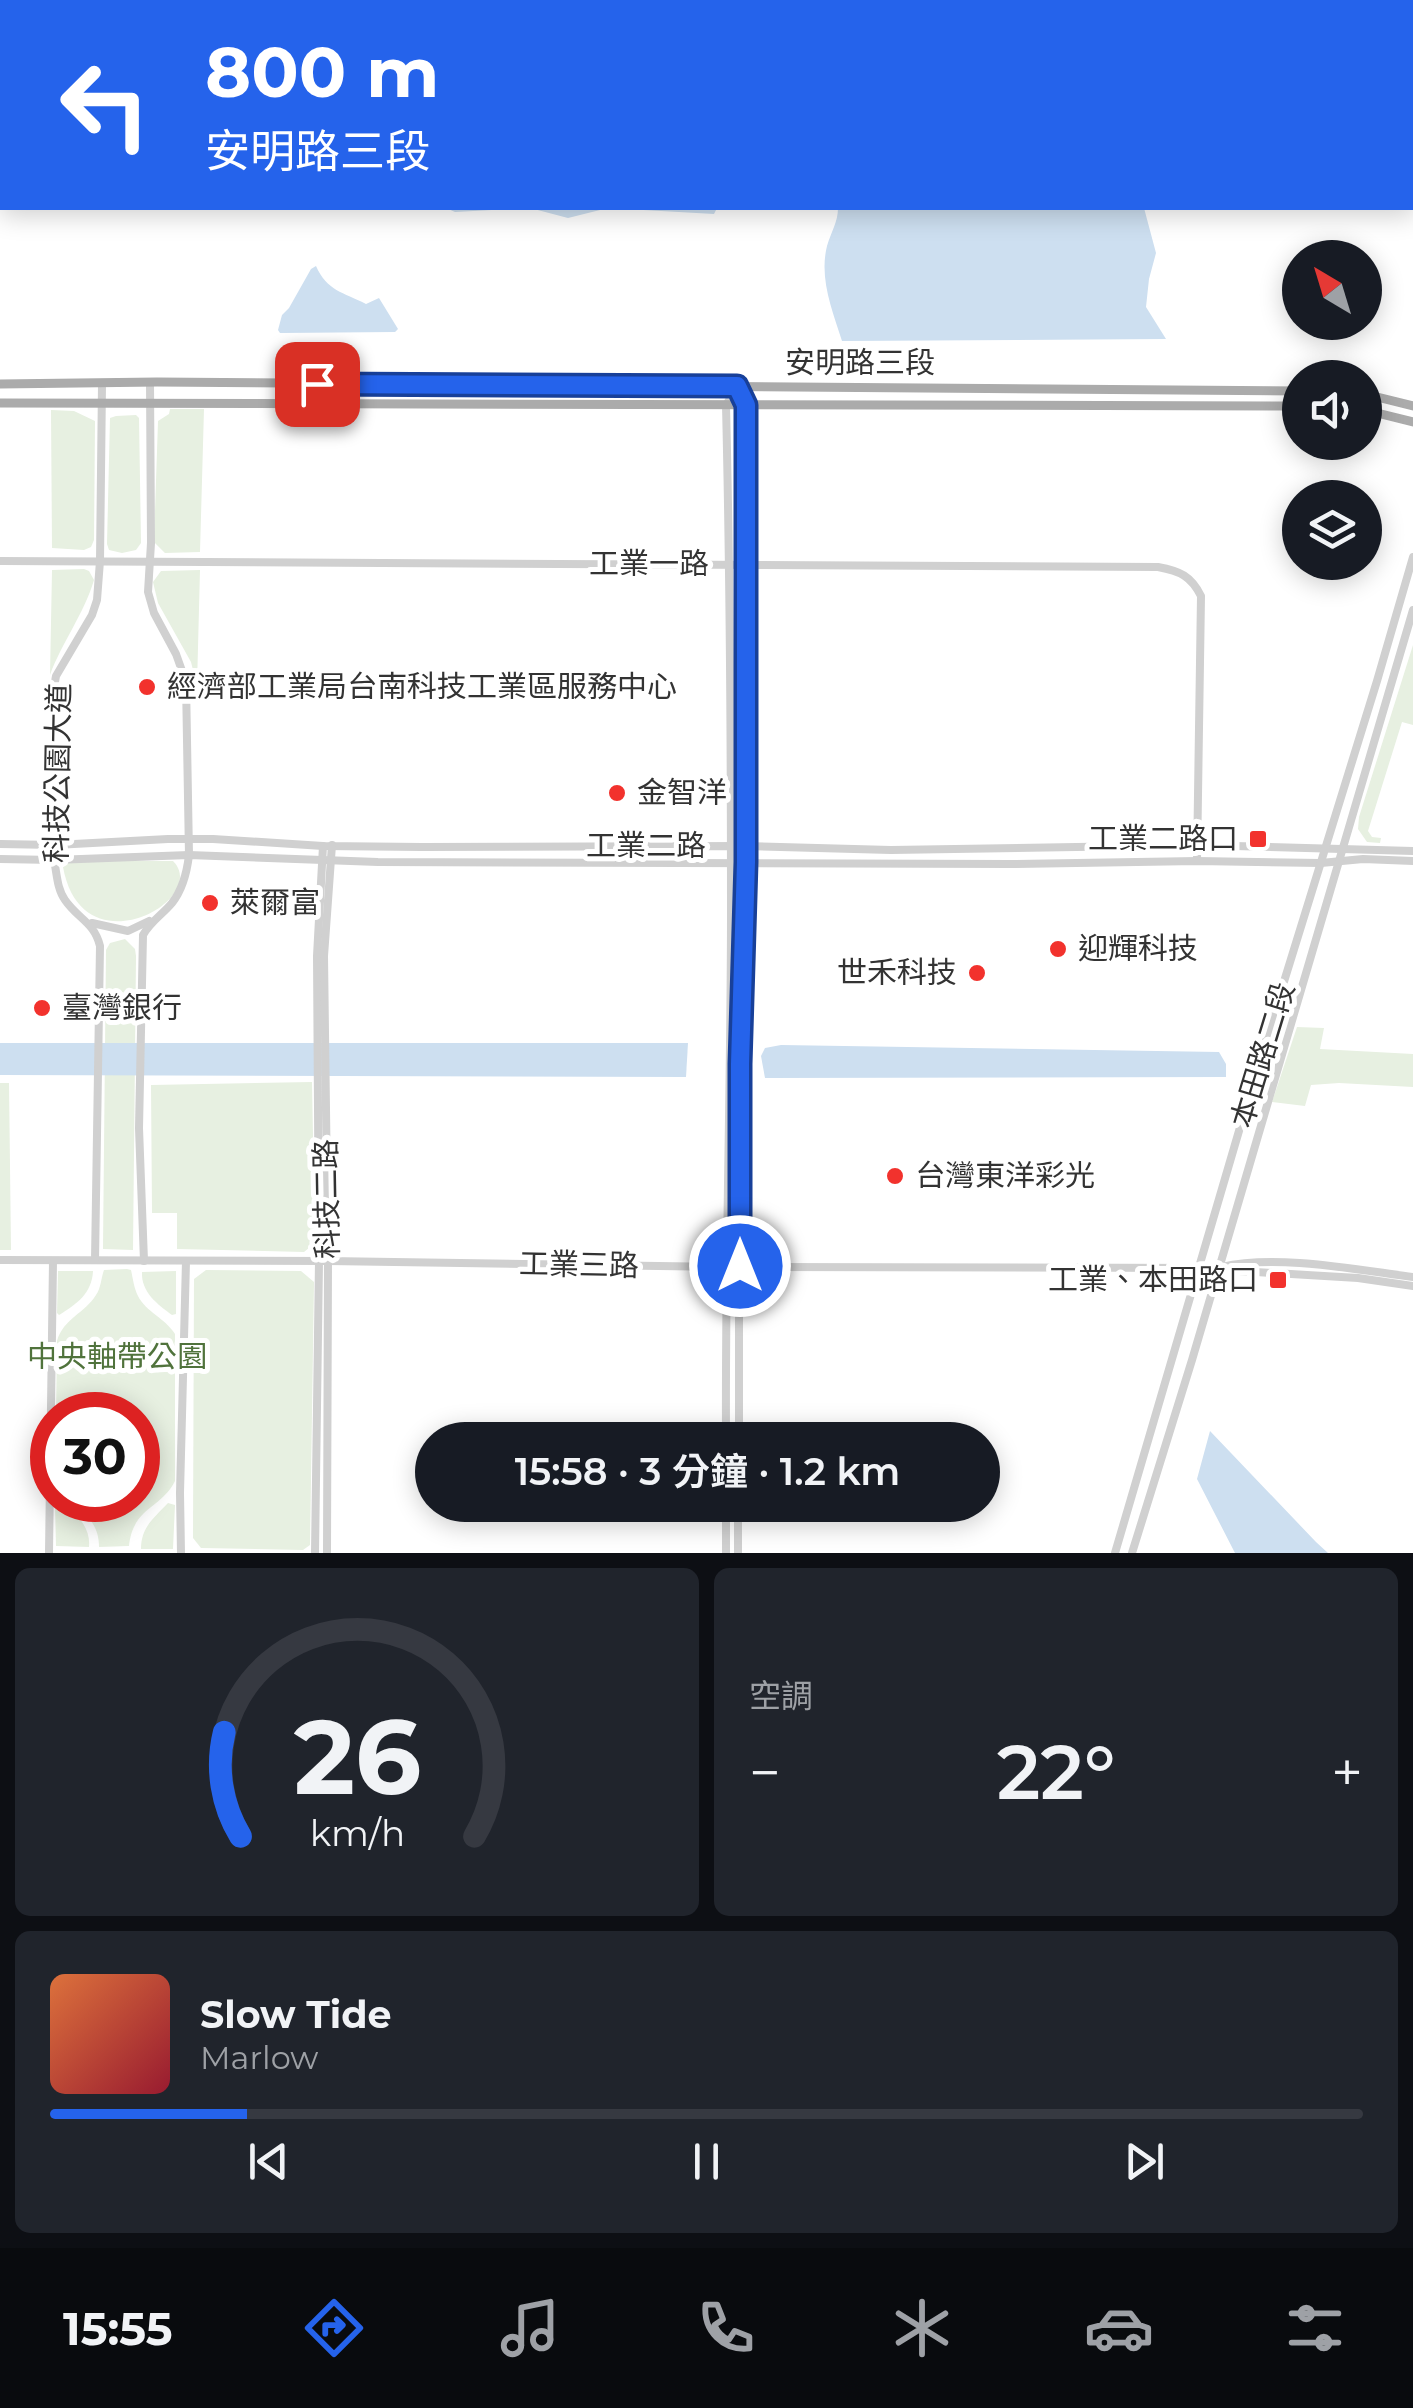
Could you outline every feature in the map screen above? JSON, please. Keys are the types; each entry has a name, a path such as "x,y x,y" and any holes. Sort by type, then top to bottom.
{"main road":[{"name":"安明路三段","path":"0,384 1282,391"},
{"path":"1382,398 1413,406"},
{"name":"安明路三段","path":"0,404 1282,406"},
{"path":"1382,414 1413,422"}],"street":[{"path":"144,1261 139,1128 143,935 181,889 189,854 186,682 148,592 150,382"},
{"name":"科技公園大道","path":"95,1260 100,946 96,932 60,890 54,860 53,693 56,676 97,600 102,384"},
{"path":"737,386 746,405 746,862 740,1064 739,1422"},
{"path":"726,1422 730,564 726,405 737,386"},
{"name":"本田路二段","path":"1114,1553 1413,557"},
{"name":"工業一路","path":"0,561 1174,570 1194,582 1201,596 1196,860"},
{"name":"本田路二段","path":"1132,1553 1413,610"},
{"name":"工業二路","path":"0,844 189,839 328,846 891,850 1197,845 1413,850"},
{"name":"科技二路","path":"326,1553 316,956 328,846"},
{"name":"工業二路","path":"0,859 189,854 326,861 1413,862"},
{"path":"88,922 128,931 162,913"},
{"name":"工業三路","path":"0,1260 1218,1268 1413,1278"},
{"path":"181,1553 186,1261"},
{"name":"科技二路","path":"315,1553 324,1261"},
{"path":"49,1553 52,1262"},
{"name":"工業三路","path":"1349,1273 1413,1286"},
{"path":"726,1522 726,1553"},
{"path":"738,1522 738,1553"}],"green space":[{"path":"170,409 204,409 200,552 165,553 154,542 158,421"},
{"path":"51,410 74,411 95,421 94,540 84,550 52,548"},
{"path":"136,415 141,543 136,550 122,553 109,550 107,544 110,418"},
{"path":"84,569 94,580 50,675 52,570"},
{"path":"200,570 197,686 191,662 158,603 153,582 161,571"},
{"path":"1413,645 1413,725 1402,722 1368,831 1372,837 1381,838 1380,843 1367,842 1358,829 1359,817"},
{"path":"73,861 173,861 180,876 175,893 160,907 139,918 116,921 94,916 75,898 63,867"},
{"name":"中央軸帶公園","path":"125,939 136,956 133,1250 103,1249 106,950 110,943"},
{"path":"1297,1027 1324,1028 1320,1049 1413,1054 1413,1087 1311,1085 1305,1106 1272,1102"},
{"path":"312,1082 315,1243 304,1252 177,1249 177,1213 152,1213 151,1085"},
{"path":"0,1083 9,1083 11,1250 0,1250"},
{"name":"中央軸帶公園","path":"104,1270 131,1270 141,1302 175,1334 175,1481 160,1499 160,1392 56,1392 60,1333 96,1295"},
{"path":"206,1270 301,1271 314,1282 310,1545 303,1550 201,1548 193,1538 194,1279"},
{"name":"中央軸帶公園","path":"58,1271 93,1271 90,1286 82,1297 59,1315 57,1313"},
{"name":"中央軸帶公園","path":"176,1271 176,1314 172,1315 147,1291 142,1272"},
{"path":"168,1503 175,1505 173,1549 141,1549 150,1522 160,1522 160,1511"},
{"path":"55,1522 82,1522 89,1547 56,1546"},
{"name":"中央軸帶公園","path":"91,1522 137,1522 129,1546 99,1547"}],"water":[{"path":"538,210 600,210 568,218"},
{"path":"643,210 716,210 714,214"},
{"path":"838,210 1145,210 1156,253 1146,307 1166,339 842,341 825,270 827,246"},
{"path":"316,266 325,281 343,293 366,304 379,298 398,329 280,333 282,315"},
{"path":"0,1043 688,1043 686,1077 0,1075"},
{"path":"781,1045 1219,1052 1226,1064 1226,1077 765,1078 761,1056 765,1048"},
{"path":"1210,1431 1328,1553 1235,1553 1197,1479"}],"place":[{"name":"經濟部工業局台南科技工業區服務中心","path":"147,687"},
{"name":"金智洋","path":"617,793"},
{"name":"工業二路口","path":"1258,839"},
{"name":"萊爾富","path":"210,903"},
{"name":"迎輝科技","path":"1058,949"},
{"name":"世禾科技","path":"977,973"},
{"name":"臺灣銀行","path":"42,1008"},
{"name":"台灣東洋彩光","path":"895,1176"},
{"name":"工業、本田路口","path":"1278,1280"}],"route":[{"path":"317,384 737,386 746,405 746,862 740,1266"}]}
